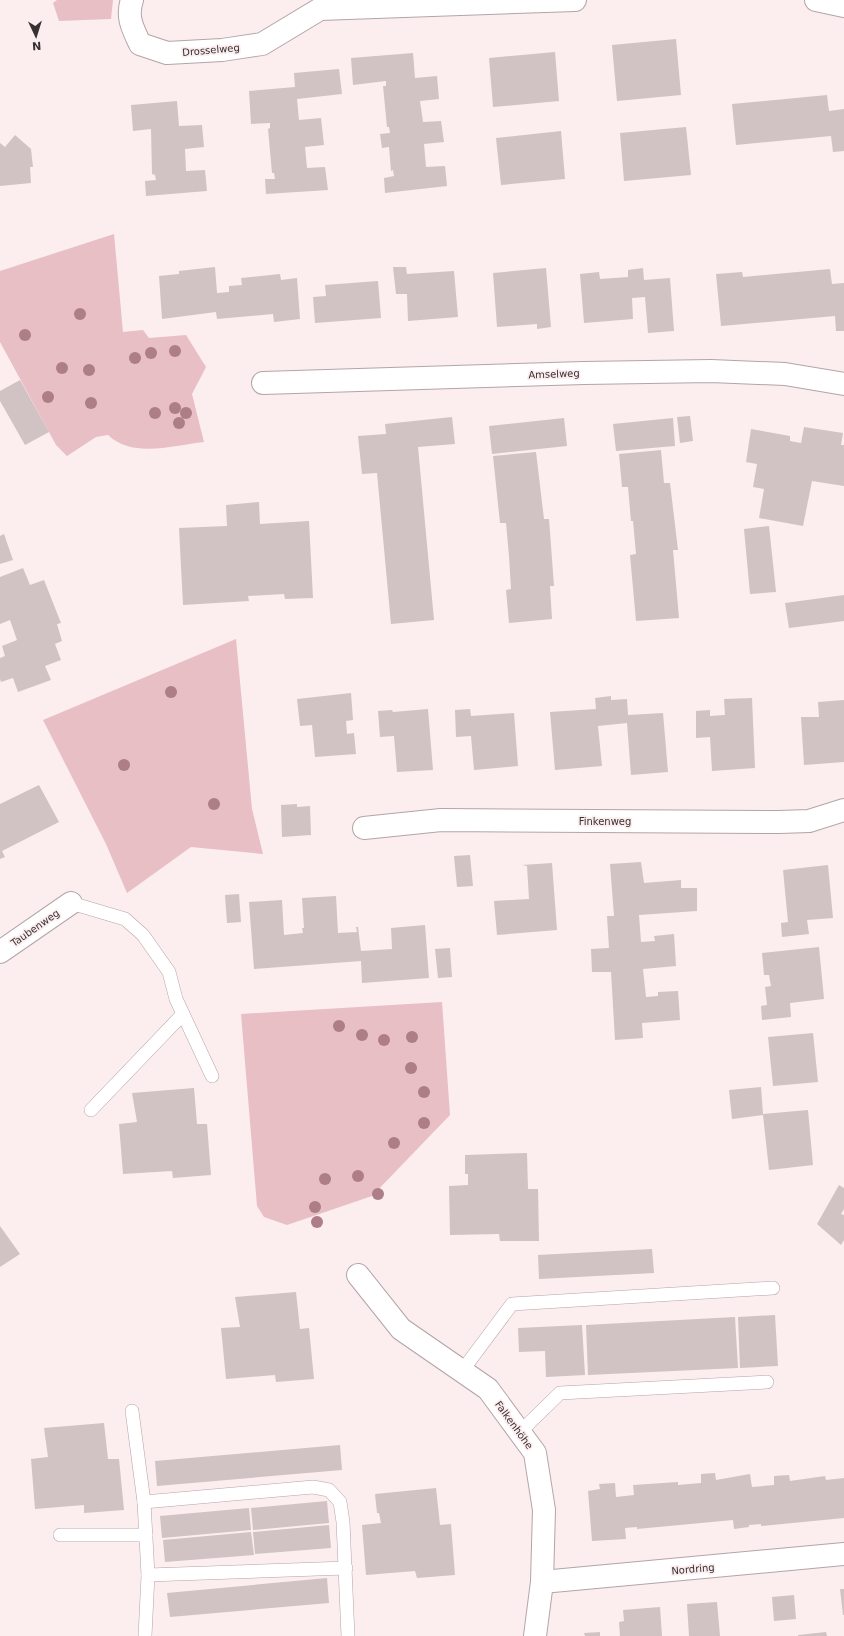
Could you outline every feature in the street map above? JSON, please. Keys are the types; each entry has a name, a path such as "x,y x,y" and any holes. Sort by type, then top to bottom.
{"street":[{"name":"Drosselweg","path":"132,0 130,6 130,24 140,44 167,53 222,50 262,44 311,4 575,0"},
{"path":"816,0 844,6"},
{"name":"Amselweg","path":"263,383 584,373 711,371 784,374 844,384"},
{"name":"Finkenweg","path":"364,828 441,820 809,821 844,810"},
{"name":"Taubenweg","path":"0,952 71,903"},
{"name":"Falkenhöhe","path":"358,1275 401,1329 488,1389 535,1453 544,1510 542,1582 535,1636"},
{"name":"Nordring","path":"542,1582 844,1554"}],"lane":[{"path":"71,903 125,919 143,935 169,972 176,999 212,1076"},
{"path":"91,1110 183,1014"},
{"path":"462,1371 512,1304 773,1288"},
{"path":"520,1432 560,1393 767,1382"},
{"path":"132,1411 144,1502 146,1535 148,1575 145,1636"},
{"path":"144,1502 312,1488 329,1490 340,1502 343,1522 348,1636"},
{"path":"60,1535 146,1535"},
{"path":"148,1575 346,1568"}],"shaded area":[{"path":"57,0 113,0 111,19 59,21 53,3"},
{"path":"114,234 123,332 143,330 149,338 186,335 206,367 192,394 204,442 154,449 141,449 129,447 108,435 96,437 67,456 56,445 0,342 0,271"},
{"path":"236,639 252,809 263,854 191,847 127,893 106,844 43,720"},
{"path":"442,1002 450,1115 372,1196 287,1225 264,1217 257,1206 241,1014"}],"building":[{"path":"676,39 681,95 617,101 612,45"},
{"path":"555,52 559,101 493,107 489,58"},
{"path":"413,53 415,78 437,76 439,99 420,101 423,122 441,121 444,142 424,144 426,167 445,166 447,186 385,193 384,178 394,176 393,170 391,171 389,147 382,148 380,134 390,133 389,127 387,127 383,86 386,86 386,81 353,85 351,58"},
{"path":"339,69 342,94 297,99 299,120 321,118 324,145 305,147 307,168 325,167 328,190 266,194 265,179 275,179 274,173 272,173 268,129 270,128 270,123 251,124 249,91 295,87 294,73"},
{"path":"827,95 829,111 844,109 844,151 833,152 831,136 736,145 732,104"},
{"path":"177,101 179,126 202,125 204,147 185,149 186,171 205,170 207,191 146,196 145,181 156,180 155,175 152,174 151,129 133,131 131,105"},
{"path":"686,127 691,175 624,181 620,133"},
{"path":"561,131 565,179 501,185 496,138"},
{"path":"15,135 31,149 33,167 30,167 31,183 0,186 0,143 5,147"},
{"path":"215,267 217,293 229,292 229,286 242,285 241,278 280,274 281,280 297,278 300,319 274,322 273,314 217,319 216,312 162,319 159,276 179,274 179,271"},
{"path":"393,267 406,267 407,274 454,271 458,317 408,321 407,294 396,294"},
{"path":"546,268 551,327 537,329 537,324 497,327 493,273"},
{"path":"643,268 644,280 670,278 674,331 648,333 645,297 632,298 633,319 584,323 580,274 599,272 600,279 628,277 628,270"},
{"path":"830,269 832,284 844,283 844,331 836,331 835,316 721,326 716,274 742,272 743,277"},
{"path":"378,281 381,318 315,323 313,297 326,296 325,285"},
{"path":"20,380 49,432 25,445 0,401 0,391"},
{"path":"690,416 693,441 680,443 677,417"},
{"path":"452,417 455,444 418,447 434,620 391,624 377,473 362,474 358,436 386,434 385,424"},
{"path":"564,418 567,446 492,454 489,426"},
{"path":"673,418 675,446 616,451 613,424"},
{"path":"804,427 843,433 841,445 844,445 844,486 812,481 803,526 759,518 764,489 753,487 757,464 746,462 751,429 790,436 790,441 801,443"},
{"path":"661,450 664,483 670,483 678,550 673,550 679,618 636,621 630,555 636,554 633,521 631,521 628,487 622,487 619,454"},
{"path":"536,452 544,519 549,519 554,586 550,586 552,619 509,623 506,590 511,589 506,523 500,523 493,456"},
{"path":"259,502 260,524 309,521 313,598 285,599 284,594 248,596 249,601 183,605 179,528 227,526 226,505"},
{"path":"769,526 776,592 750,594 744,529"},
{"path":"4,534 13,560 0,564 0,536"},
{"path":"23,568 30,585 44,580 61,623 57,624 62,641 55,644 61,660 45,666 51,680 18,692 13,678 1,682 0,679 0,658 5,656 2,646 17,640 10,620 0,624 0,577"},
{"path":"844,595 844,621 789,628 785,603"},
{"path":"351,693 353,720 346,721 347,734 354,733 356,754 315,757 312,725 300,726 297,699"},
{"path":"611,696 611,700 627,699 628,715 663,713 668,772 631,775 627,723 598,726 602,766 555,770 550,712 596,709 595,698"},
{"path":"752,698 755,768 712,771 710,737 696,738 696,711 710,710 710,716 725,715 724,699"},
{"path":"844,700 844,762 804,765 801,717 819,717 818,702"},
{"path":"428,709 433,770 397,772 394,736 380,737 378,711 392,710 393,712"},
{"path":"470,709 471,716 514,713 518,766 474,770 471,736 456,737 455,710"},
{"path":"39,785 59,822 2,851 5,857 0,859 0,804"},
{"path":"297,804 297,807 310,806 311,835 282,837 281,805"},
{"path":"470,855 473,886 457,887 454,856"},
{"path":"641,862 644,883 681,880 681,888 697,888 697,911 639,915 641,942 655,941 654,936 674,934 676,966 643,969 646,997 658,996 658,992 678,991 680,1020 642,1023 643,1038 615,1040 611,972 592,972 591,949 609,948 607,916 614,916 610,864"},
{"path":"552,863 557,930 497,935 494,901 529,899 527,866 522,865"},
{"path":"828,865 833,918 807,920 809,934 782,937 781,923 788,922 783,870"},
{"path":"239,894 241,922 227,923 225,895"},
{"path":"336,896 338,933 357,932 356,927 358,927 361,951 392,949 391,928 425,925 429,978 362,983 361,961 254,969 249,902 282,900 284,935 303,933 302,898"},
{"path":"819,947 824,999 790,1003 791,1017 762,1020 761,1006 767,1005 765,987 771,986 769,975 764,975 762,953"},
{"path":"450,948 452,977 438,978 435,949"},
{"path":"813,1033 818,1082 773,1086 768,1037"},
{"path":"761,1087 763,1114 808,1110 813,1165 769,1170 763,1115 732,1119 729,1090"},
{"path":"194,1088 197,1124 207,1124 211,1175 173,1178 172,1171 123,1174 119,1124 137,1122 132,1093"},
{"path":"527,1153 528,1189 538,1189 539,1241 500,1241 499,1234 450,1235 449,1186 468,1185 468,1174 465,1174 465,1155"},
{"path":"839,1185 844,1188 844,1209 841,1214 844,1215 844,1240 841,1245 817,1224"},
{"path":"0,1226 20,1254 0,1267"},
{"path":"652,1249 654,1273 539,1279 538,1255"},
{"path":"296,1292 300,1329 309,1328 314,1379 276,1382 275,1375 226,1379 221,1328 240,1327 235,1297"},
{"path":"775,1315 778,1366 740,1368 738,1317"},
{"path":"735,1317 738,1368 588,1375 586,1325"},
{"path":"582,1325 585,1375 546,1377 545,1351 519,1352 518,1328"},
{"path":"104,1423 108,1459 119,1459 124,1510 84,1513 84,1505 35,1509 31,1459 48,1457 44,1428"},
{"path":"340,1445 342,1470 157,1486 155,1461"},
{"path":"715,1473 716,1480 750,1474 752,1487 774,1485 774,1476 789,1475 790,1481 825,1476 826,1480 844,1478 844,1518 761,1526 761,1524 749,1525 749,1527 734,1529 733,1520 637,1529 637,1527 625,1528 626,1539 592,1541 588,1491 600,1489 599,1484 615,1483 616,1497 634,1495 633,1485 678,1482 678,1485 701,1483 701,1474"},
{"path":"436,1488 440,1525 451,1524 455,1575 417,1578 415,1571 366,1575 362,1525 381,1523 379,1513 377,1513 375,1494"},
{"path":"327,1501 329,1523 253,1530 251,1508"},
{"path":"249,1508 251,1530 162,1538 160,1516"},
{"path":"329,1525 331,1548 255,1554 253,1532"},
{"path":"251,1532 254,1555 165,1562 163,1540"},
{"path":"327,1578 329,1603 170,1617 167,1593"},
{"path":"840,1589 844,1589 844,1615 843,1615"},
{"path":"794,1595 796,1619 774,1621 772,1597"},
{"path":"717,1602 720,1636 689,1636 687,1604"},
{"path":"660,1607 662,1636 620,1636 619,1622 624,1621 623,1610"},
{"path":"600,1632 600,1636 585,1636 584,1633"},
{"path":"826,1632 827,1636 798,1636 798,1635"}]}
